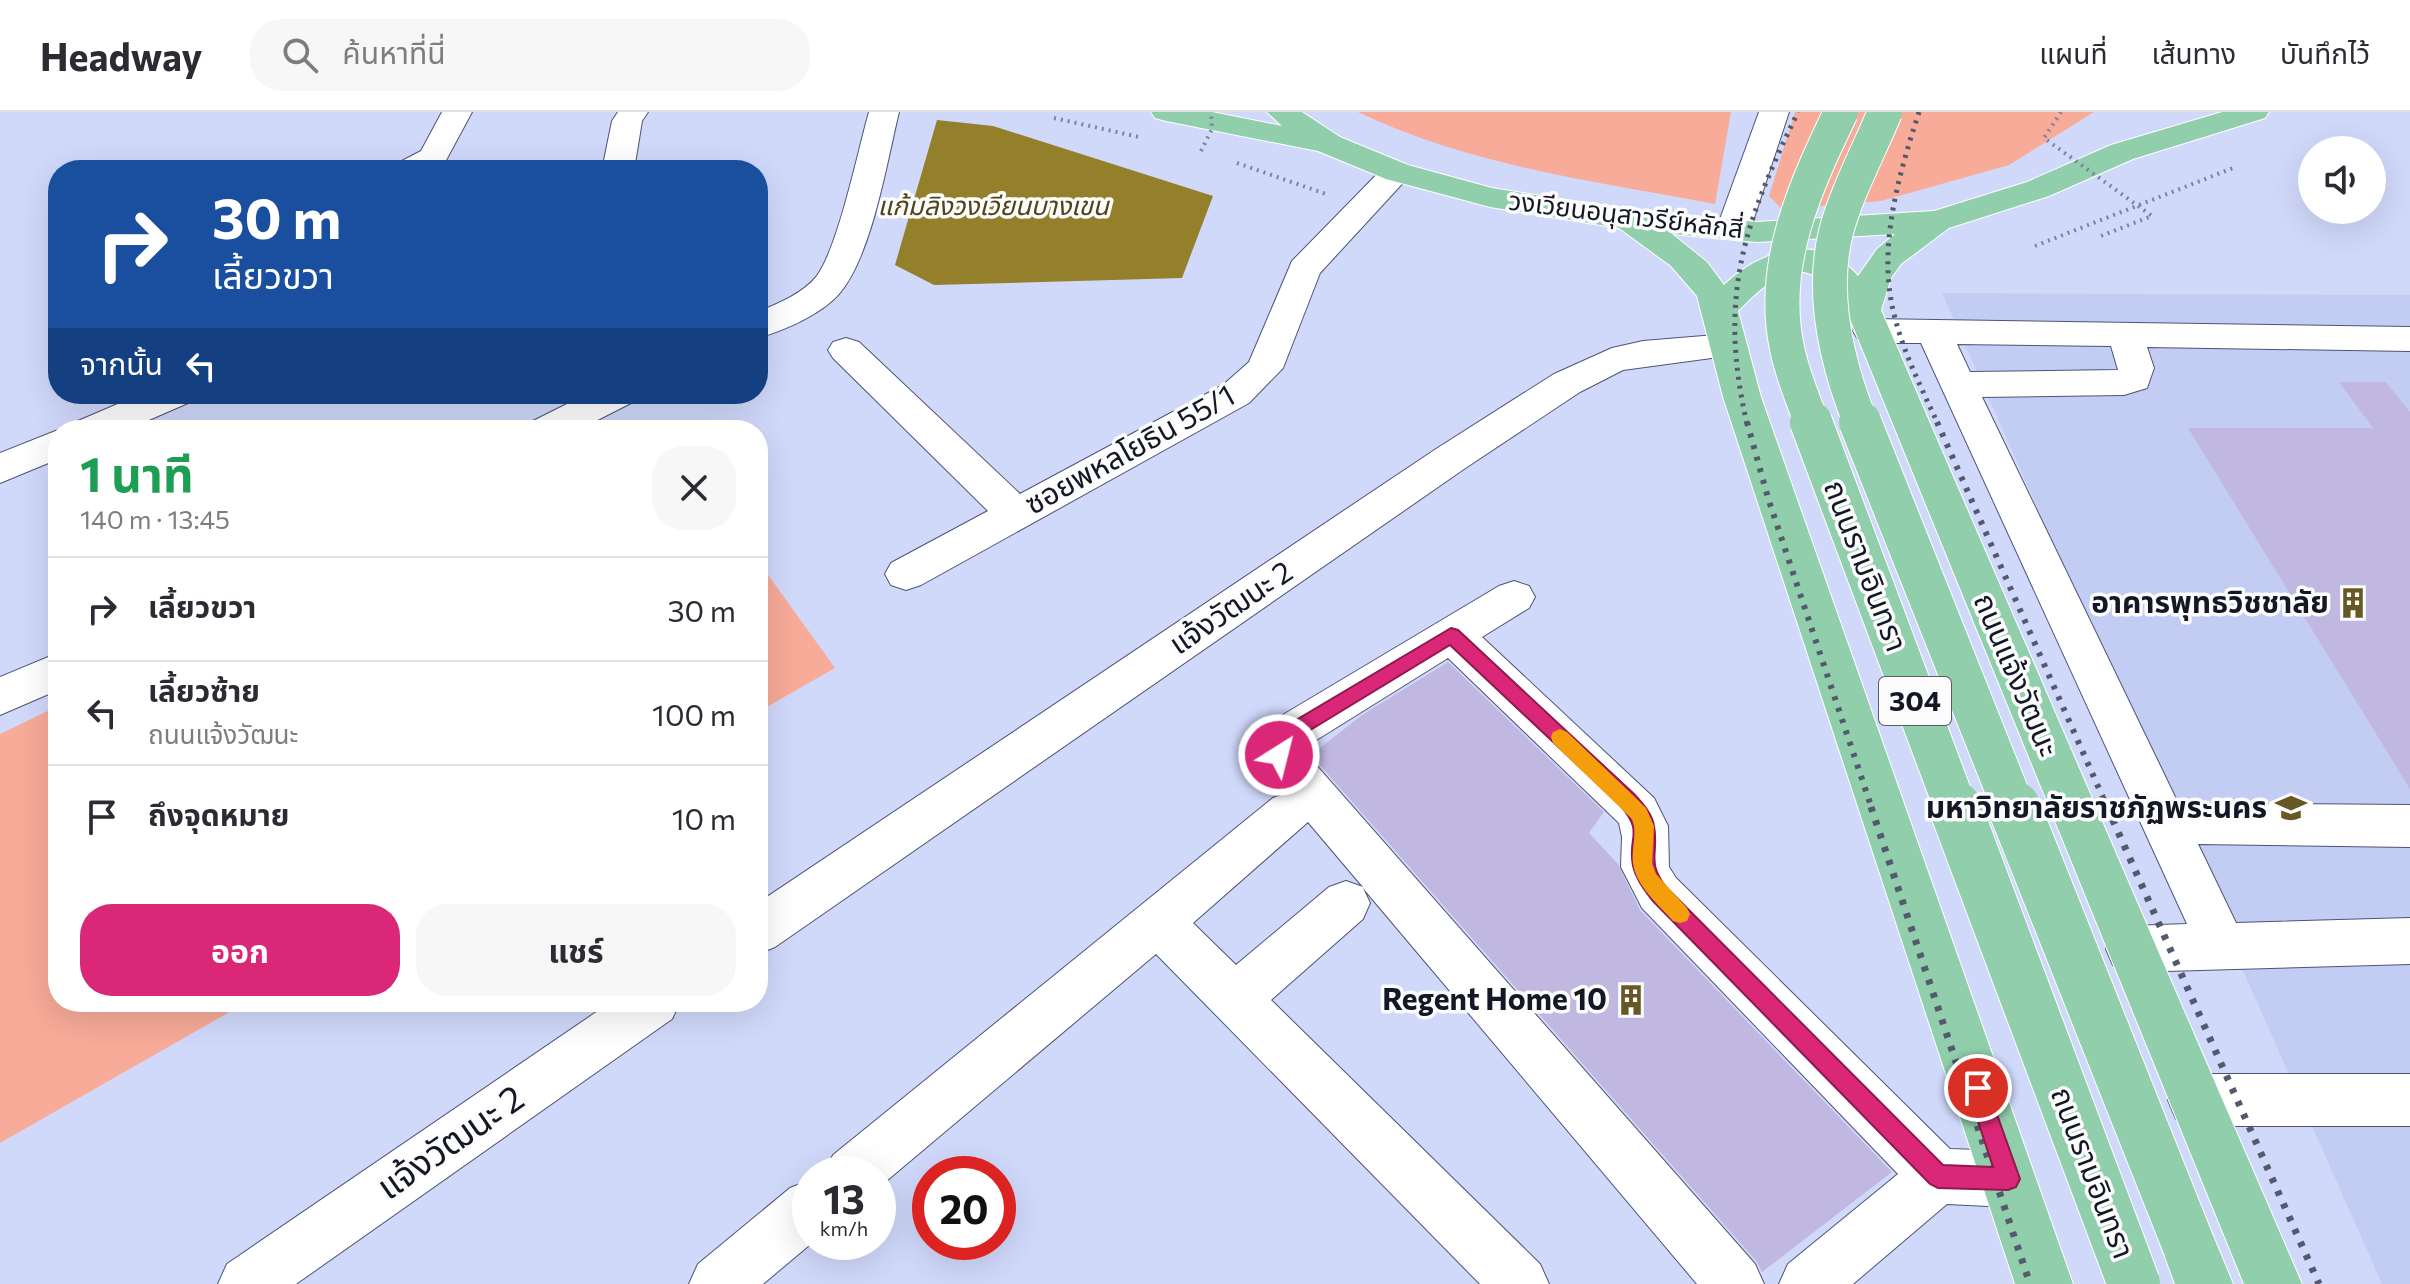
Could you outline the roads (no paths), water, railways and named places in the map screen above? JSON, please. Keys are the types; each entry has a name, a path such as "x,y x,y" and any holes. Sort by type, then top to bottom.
{"main road":[{"path":"1166,112 1329,144"},
{"name":"วงเวียนอนุสาวรีย์หลักสี่","path":"1282,112 1329,144 1397,172 1490,197 1629,220 1757,232 1937,221 2050,184 2122,152 2254,112"},
{"name":"ถนนรามอินทรา","path":"1841,112 1793,221 1782,275 1785,338 1806,408 2134,1284"},
{"name":"ถนนรามอินทรา","path":"1885,112 1836,232 1831,284 1834,347 1863,430 2197,1265"},
{"path":"2122,152 2147,112"},
{"name":"304","path":"1629,220 1684,260 1703,281 1724,327 1742,397 2044,1284"},
{"path":"1867,321 1876,269 1893,251 1937,221"},
{"name":"ถนนแจ้งวัฒนะ","path":"1724,327 1759,272 1772,263 1790,258 1819,262 1843,276 1867,321 2273,1284"}],"street":[{"path":"427,160 433,157 457,112"},
{"path":"620,160 627,121 633,112"},
{"path":"768,321 797,308 828,284 841,261 884,112"},
{"path":"1733,230 1774,112"},
{"name":"ซอยพหลโยธิน 55/1","path":"906,574 1236,394 1255,380 1265,368 1304,269 1397,172"},
{"path":"1867,321 1933,332 2410,339"},
{"name":"แจ้งวัฒนะ 2","path":"768,924 1567,383 1612,360 1724,327"},
{"path":"1933,332 2222,946"},
{"path":"1958,385 2124,382 2134,379 2136,362 2123,335"},
{"path":"846,350 1015,513"},
{"path":"114,420 152,404"},
{"path":"566,420 598,404"},
{"path":"0,469 48,448"},
{"path":"1514,597 1282,738 1277,747 1279,755 1735,1284"},
{"path":"1451,635 1627,800 1645,826 1643,864 1648,879 1659,893 1938,1176"},
{"path":"0,697 48,675"},
{"path":"874,1156 1289,812"},
{"path":"2166,823 2410,826"},
{"path":"1235,998 1346,903"},
{"path":"1158,922 1520,1284"},
{"path":"2131,949 2410,941"},
{"name":"แจ้งวัฒนะ 2","path":"247,1284 640,1012"},
{"path":"2195,1100 2410,1100"},
{"path":"1808,1284 1938,1176 2008,1179"},
{"path":"718,1284 792,1223"}],"water":[{"name":"แก้มลิงวงเวียนบางเขน","path":"937,120 993,126 1213,196 1182,278 934,285 895,265"}],"railway":[{"path":"1747,424 1735,338 1741,263 1763,191 1798,112"},
{"path":"1919,112 1893,210 1889,235 1889,285 1901,339 1938,424"},
{"path":"1747,422 1768,498 1872,809"},
{"path":"1937,422 2108,809"},
{"path":"1871,807 2030,1284"},
{"path":"2107,807 2319,1284"}],"place":[{"name":"อาคารพุทธวิชชาลัย","path":"2353,603"},
{"name":"มหาวิทยาลัยราชภัฏพระนคร","path":"2291,808"},
{"name":"Regent Home 10","path":"1631,1000"}]}
